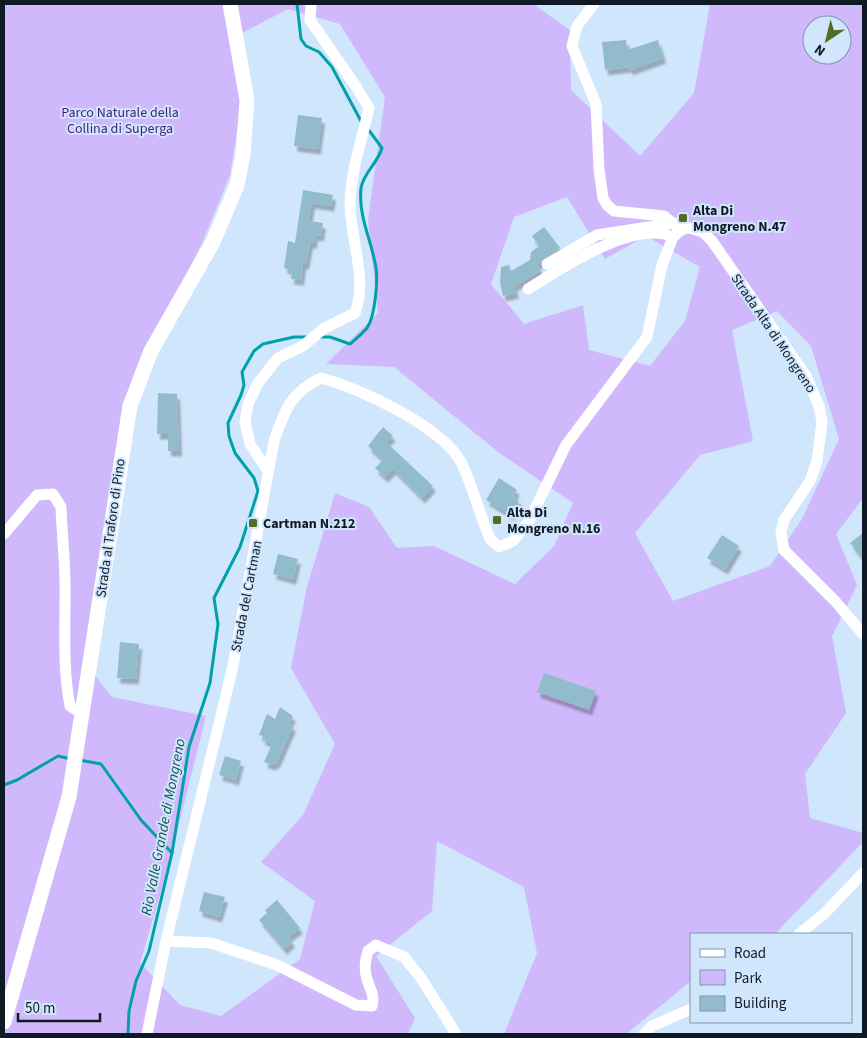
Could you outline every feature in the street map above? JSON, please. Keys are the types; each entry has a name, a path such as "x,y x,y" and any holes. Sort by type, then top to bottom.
{"main road":[{"name":"Strada al Traforo di Pino","path":"4,1022 70,797 130,406 151,351 213,242 237,184 243,155 247,100 240,50 230,4"}],"street":[{"path":"268,471 250,444 245,422 248,404 258,383 278,358 303,346 323,329 355,313 359,303 360,292 350,204 352,174 368,108 355,85 310,20 311,4"},
{"name":"Strada Alta di Mongreno","path":"594,4 577,26 572,46 596,104 599,169 603,198 607,205 614,210 664,216 676,230 696,229 712,241 815,392 822,422 820,447 810,481 784,520 781,542 789,557 835,601 863,634"},
{"path":"268,471 280,424 294,396 304,386 320,378 340,383 428,426 461,462 490,539 499,547 513,541 529,521 566,445 647,337 662,265 676,230"},
{"path":"546,264 597,235 676,230"},
{"path":"528,289 598,247 635,235 676,230"},
{"name":"Strada del Cartman","path":"147,1034 166,941 233,666 263,509 268,471"},
{"path":"4,534 38,495 53,494 61,507 66,597 63,647 66,685 70,706 83,714"},
{"path":"800,933 824,914 863,873"},
{"path":"166,941 211,943 277,964 356,1005 372,1006 375,997 367,978 365,961 368,951 376,945 404,957 421,978 456,1034"},
{"path":"644,1034 652,1026 690,1009"}],"green space":[{"name":"Parco Naturale della Collina di Superga","path":"4,4 533,4 570,30 571,90 640,156 694,93 710,4 863,4 863,498 836,534 857,585 832,636 846,713 805,774 810,818 863,833 863,842 776,933 690,933 690,982 626,1034 504,1034 537,953 524,887 437,841 432,911 376,956 415,1018 408,1034 4,1034","holes":["288,9 340,24 385,97 368,220 378,313 326,364 394,367 498,452 573,503 554,546 515,584 434,546 397,548 369,507 335,493 307,587 291,668 335,744 303,815 261,862 315,901 300,959 221,1016 180,1005 140,963 169,864 206,716 112,697 86,664 103,555 123,402 202,243 230,175 244,89 234,37","567,197 605,259 646,236 700,267 685,321 650,366 589,350 583,305 524,324 491,284 514,217","777,311 811,346 839,439 802,519 770,566 673,601 635,533 700,455 753,441 732,330"]}],"building":[{"path":"626,40 627,50 658,40 663,58 630,70 629,67 605,70 602,42"},
{"path":"298,115 322,118 318,149 294,146"},
{"path":"303,190 333,195 331,206 312,203 309,221 323,223 321,236 315,235 314,243 310,243 306,264 303,264 301,280 291,279 292,270 284,268 288,241 295,243"},
{"path":"544,227 560,248 537,264 540,271 514,286 516,293 503,296 500,283 501,267 509,265 511,271 530,260 531,252 539,246 532,236"},
{"path":"158,393 177,394 179,451 168,451 168,434 157,434"},
{"path":"383,427 393,436 386,442 433,486 422,498 393,469 385,477 375,468 383,460 368,446"},
{"path":"499,478 517,490 513,496 519,500 511,515 486,500"},
{"path":"863,533 863,559 850,543"},
{"path":"722,535 739,546 725,569 707,558"},
{"path":"278,554 298,559 293,579 273,574"},
{"path":"120,642 139,644 136,679 117,678"},
{"path":"544,673 596,691 589,710 537,692"},
{"path":"280,707 293,716 289,724 293,726 277,762 272,765 264,762 272,744 262,739 263,736 259,735 267,714 275,719"},
{"path":"225,756 241,761 236,780 219,775"},
{"path":"204,892 225,897 219,917 199,911"},
{"path":"277,900 300,928 288,937 292,942 284,949 259,920 267,913 265,910"}],"waterway":[{"name":"Rio Valle Grande di Mongreno","path":"297,4 301,39 306,46 319,52 332,67 362,123"},
{"name":"Rio Valle Grande di Mongreno","path":"320,337 330,337 350,344 367,328 372,316 377,274 362,209 361,188 382,148 368,129"},
{"name":"Rio Valle Grande di Mongreno","path":"128,1034 129,1011 136,981 149,951 172,853 189,747 210,683 218,624 214,598 240,547 258,491 254,478 235,453 229,436 228,423 244,385 242,372 254,351 263,344 294,337 309,337"},
{"path":"4,785 17,780 58,756 71,759"},
{"path":"79,760 101,764 141,820 172,853"}],"place":[{"name":"Alta Di Mongreno N.47","path":"683,218"},
{"name":"Alta Di Mongreno N.16","path":"497,520"},
{"name":"Cartman N.212","path":"253,523"}]}
